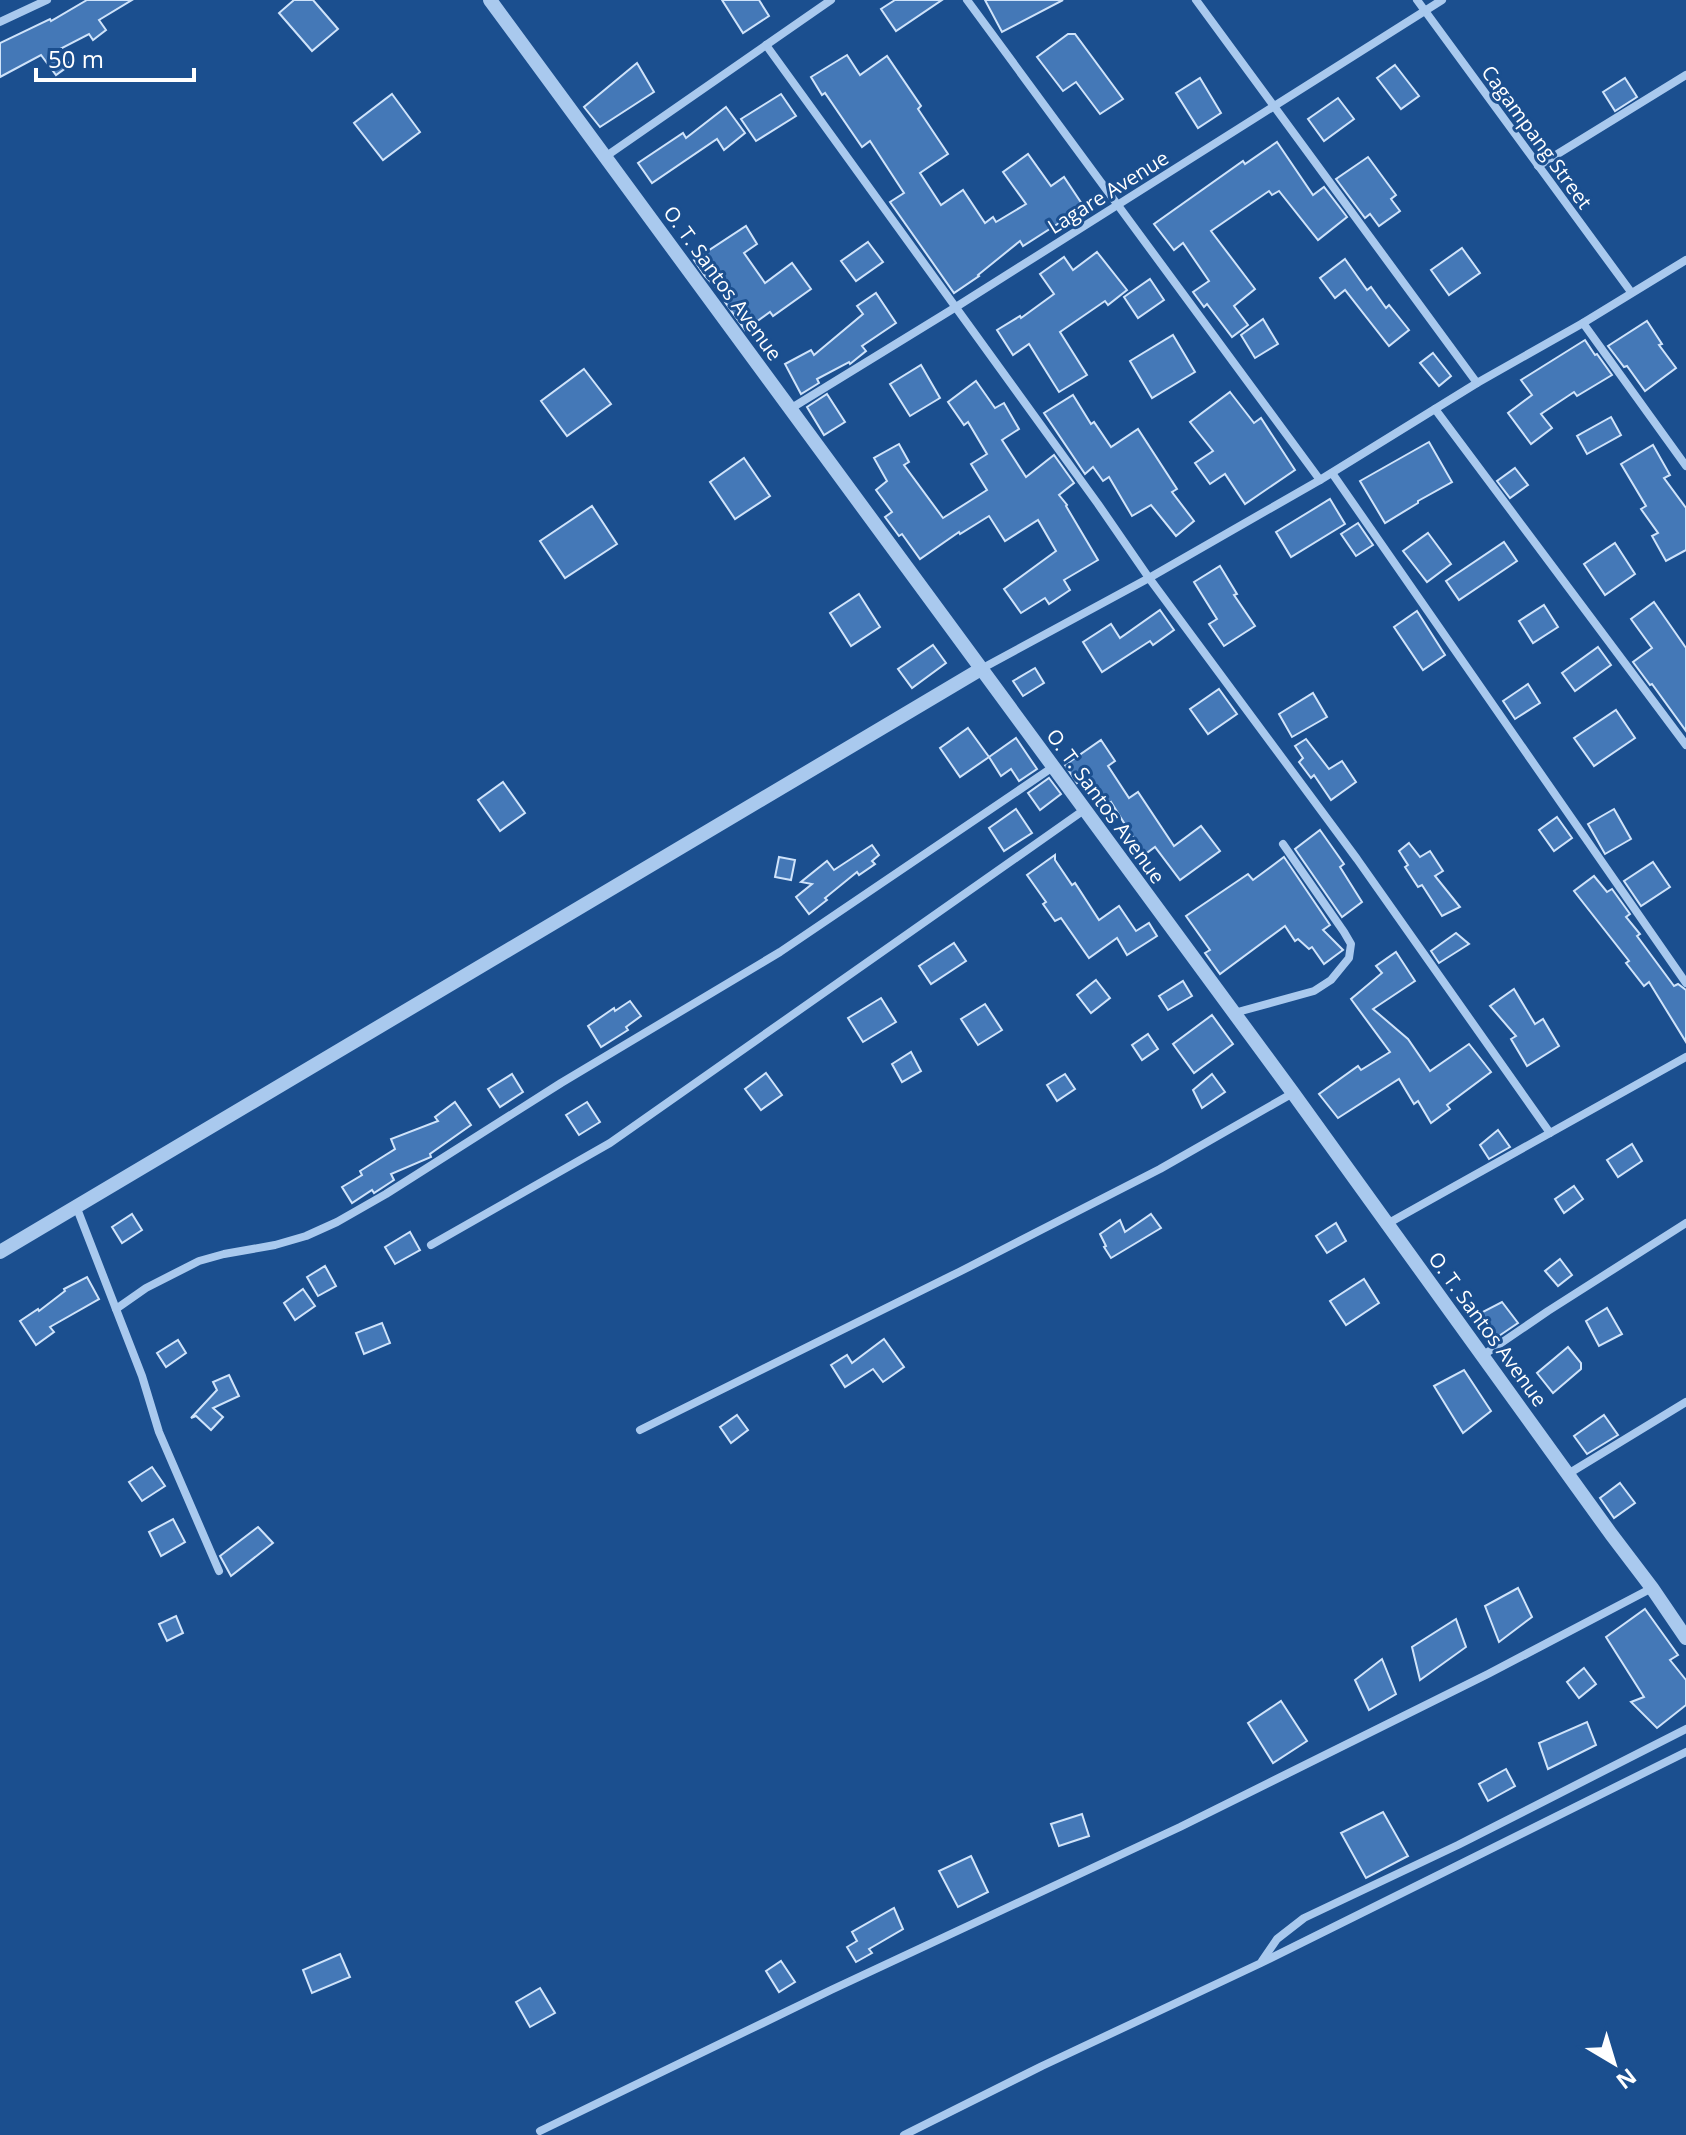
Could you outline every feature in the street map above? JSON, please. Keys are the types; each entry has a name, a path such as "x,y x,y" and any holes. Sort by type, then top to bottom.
{"street":[{"path":"0,22 47,0"},
{"name":"O. T. Santos Avenue","path":"490,0 1293,1093 1686,1638"},
{"path":"605,157 831,0"},
{"path":"967,0 1320,480"},
{"path":"1196,0 1477,383"},
{"name":"Cagampang Street","path":"1417,0 1631,292"},
{"name":"Lagare Avenue","path":"790,409 1442,0"},
{"path":"766,45 1149,578 1357,859 1550,1133"},
{"path":"1538,166 1686,75"},
{"path":"0,1252 981,669 1320,480 1686,260"},
{"path":"1583,323 1686,466"},
{"path":"1435,409 1686,745"},
{"path":"1332,473 1686,983"},
{"path":"116,1309 166,1277 199,1261 306,1236 386,1194 561,1083 780,952 1053,767"},
{"path":"431,1245 610,1143 1084,810"},
{"path":"1233,1013 1314,991 1331,980 1349,958 1351,944 1283,844"},
{"path":"1387,1224 1686,1057"},
{"path":"640,1430 1160,1169 1293,1093"},
{"path":"76,1206 142,1376 164,1444 219,1571"},
{"path":"1482,1356 1686,1223"},
{"path":"1568,1474 1686,1402"},
{"path":"540,2131 831,1990 1180,1827 1488,1674 1652,1588"},
{"path":"1261,1963 1277,1939 1304,1918 1458,1845 1686,1729"},
{"path":"904,2135 1261,1963 1686,1752"}],"building":[{"path":"87,0 132,0 99,20 106,30 93,40 89,34 58,50 70,65 56,75 41,55 0,77 0,43 51,21"},
{"path":"294,0 313,0 338,29 312,51 279,13"},
{"path":"722,0 759,0 769,16 743,33"},
{"path":"895,0 942,0 896,31 881,9"},
{"path":"985,0 1063,0 1002,32"},
{"path":"1068,34 1075,34 1123,99 1100,114 1076,82 1063,91 1037,57"},
{"path":"847,55 860,75 887,56 921,106 918,109 948,154 920,173 941,205 963,190 985,223 993,217 996,222 1026,204 1003,172 1028,154 1051,186 1064,177 1084,207 1023,246 1020,241 954,293 890,202 904,193 870,141 862,147 811,77"},
{"path":"637,63 654,92 600,127 584,107"},
{"path":"1395,65 1419,96 1401,109 1377,78"},
{"path":"1200,78 1221,113 1198,128 1176,93"},
{"path":"1625,78 1637,97 1615,111 1603,92"},
{"path":"392,94 420,132 383,160 354,123"},
{"path":"781,94 796,116 756,141 741,119"},
{"path":"1338,98 1354,119 1324,141 1308,119"},
{"path":"726,107 745,133 724,150 717,139 652,183 638,163 683,133 686,138"},
{"path":"1277,142 1313,195 1324,187 1347,217 1318,240 1279,191 1272,195 1269,191 1211,231 1255,289 1234,306 1248,325 1232,337 1207,304 1204,307 1193,292 1209,281 1183,243 1174,250 1154,224 1243,161 1245,164"},
{"path":"1368,157 1396,195 1391,199 1400,211 1379,226 1370,214 1365,218 1336,179"},
{"path":"746,226 757,244 744,253 765,283 792,263 811,289 773,316 770,312 745,330 725,302 728,300 694,260"},
{"path":"868,242 883,262 856,281 841,261"},
{"path":"1462,248 1480,273 1449,295 1431,270"},
{"path":"1097,252 1127,290 1108,305 1105,301 1060,332 1087,375 1059,392 1029,344 1013,355 997,330 1021,318 1054,294 1040,274 1064,257 1073,270"},
{"path":"1345,259 1367,290 1371,287 1386,308 1389,305 1409,330 1389,346 1345,290 1335,298 1320,278"},
{"path":"1150,279 1164,300 1138,318 1124,297"},
{"path":"876,293 896,323 862,346 866,351 850,364 817,379 819,383 801,394 785,364 811,350 814,355 863,314 857,306"},
{"path":"1263,319 1278,344 1255,358 1241,335"},
{"path":"1647,321 1676,368 1645,391 1608,346"},
{"path":"1173,335 1195,372 1152,398 1130,361"},
{"path":"1585,340 1612,375 1577,396 1574,392 1541,414 1552,428 1531,444 1508,413 1532,395 1521,380"},
{"path":"1433,353 1451,376 1439,386 1420,363"},
{"path":"921,365 940,398 910,416 890,384"},
{"path":"584,369 611,404 567,436 541,401"},
{"path":"976,381 995,408 1004,403 1019,429 1002,440 1026,477 1054,455 1074,483 1059,495 1098,560 1064,580 1070,590 1049,604 1045,598 1021,613 1004,589 1056,551 1038,520 1005,541 989,516 920,559 885,517 892,512 876,490 887,481 874,458 899,444 909,462 904,465 943,518 987,490 971,464 987,454 968,422 964,425 948,402"},
{"path":"1230,392 1254,423 1261,418 1295,470 1245,504 1225,474 1210,484 1195,463 1213,451 1190,422"},
{"path":"827,394 845,422 824,435 807,407"},
{"path":"1073,395 1091,424 1094,422 1111,447 1138,429 1177,489 1172,492 1194,521 1176,536 1151,505 1132,516 1109,477 1103,481 1093,467 1085,474 1044,413"},
{"path":"1611,417 1621,435 1587,454 1577,436"},
{"path":"1429,442 1452,482 1385,523 1360,481"},
{"path":"1653,445 1670,475 1664,478 1686,508 1686,550 1666,561 1652,536 1658,533 1641,509 1646,506 1621,464"},
{"path":"744,458 770,496 735,519 710,482"},
{"path":"1515,468 1528,485 1510,498 1497,481"},
{"path":"1330,499 1345,524 1291,557 1276,532"},
{"path":"592,506 617,544 565,578 540,541"},
{"path":"1358,523 1373,545 1356,556 1341,534"},
{"path":"1428,533 1451,564 1427,582 1403,551"},
{"path":"1504,542 1517,561 1459,600 1446,581"},
{"path":"1615,543 1635,574 1605,595 1584,564"},
{"path":"1220,566 1237,594 1234,595 1255,626 1224,646 1209,624 1217,619 1194,582"},
{"path":"859,594 880,627 851,646 830,613"},
{"path":"1654,602 1686,648 1686,731 1633,662 1652,648 1631,619"},
{"path":"1544,605 1558,627 1533,643 1519,621"},
{"path":"1160,610 1174,630 1153,645 1150,641 1102,672 1083,642 1111,624 1120,638"},
{"path":"1417,611 1445,655 1423,670 1394,627"},
{"path":"933,645 946,663 912,688 898,669"},
{"path":"1598,647 1611,665 1575,691 1562,673"},
{"path":"1035,668 1044,683 1023,696 1013,681"},
{"path":"1528,684 1540,703 1515,719 1503,701"},
{"path":"1219,689 1237,714 1208,734 1190,709"},
{"path":"1313,693 1327,717 1292,737 1279,714"},
{"path":"1616,710 1635,738 1594,766 1574,738"},
{"path":"968,728 989,757 960,777 940,748"},
{"path":"1016,738 1037,769 1019,781 1011,769 1001,776 989,757"},
{"path":"1306,739 1329,769 1342,761 1356,782 1331,800 1314,775 1311,778 1299,762 1303,758 1295,746"},
{"path":"1101,740 1115,761 1108,766 1129,798 1138,792 1174,846 1201,826 1220,851 1180,880 1155,847 1144,855 1111,802 1105,806 1086,781 1077,783 1065,765"},
{"path":"1049,778 1061,794 1040,810 1028,793"},
{"path":"503,782 525,813 500,831 478,800"},
{"path":"1016,809 1032,833 1004,851 989,828"},
{"path":"1614,809 1631,839 1605,854 1588,824"},
{"path":"1557,817 1572,838 1554,851 1539,830"},
{"path":"1320,830 1344,864 1340,867 1362,902 1342,917 1295,849"},
{"path":"1409,843 1420,857 1430,851 1443,871 1435,876 1460,907 1442,916 1422,885 1418,887 1399,851"},
{"path":"872,845 879,855 872,861 875,864 859,875 857,872 809,914 796,897 812,884 801,882 827,861 834,870"},
{"path":"1055,855 1055,860 1072,885 1075,883 1099,920 1119,906 1136,931 1149,923 1157,936 1127,955 1117,938 1089,958 1061,918 1055,921 1027,875"},
{"path":"779,857 795,860 791,880 775,877"},
{"path":"1284,857 1330,925 1323,930 1343,950 1324,964 1312,947 1309,949 1298,939 1295,941 1285,926 1220,974 1205,953 1210,950 1186,916 1248,874 1253,880"},
{"path":"1653,862 1670,887 1641,906 1624,881"},
{"path":"1594,876 1607,892 1612,889 1630,914 1626,917 1640,934 1637,936 1674,986 1678,984 1686,990 1686,1042 1649,982 1644,986 1626,963 1629,961 1574,891"},
{"path":"1456,933 1469,944 1439,963 1431,951"},
{"path":"954,943 966,961 931,984 919,966"},
{"path":"1396,952 1415,981 1373,1009 1408,1039 1430,1071 1469,1044 1491,1072 1447,1105 1450,1109 1431,1123 1418,1101 1414,1104 1399,1079 1338,1118 1319,1094 1358,1066 1361,1070 1390,1052 1351,999 1382,973 1376,966"},
{"path":"1096,980 1110,998 1091,1013 1077,995"},
{"path":"1183,981 1192,996 1168,1010 1159,996"},
{"path":"1514,989 1535,1024 1543,1019 1559,1046 1527,1066 1511,1039 1516,1036 1490,1006"},
{"path":"881,998 896,1022 863,1042 848,1018"},
{"path":"630,1001 641,1016 626,1027 628,1030 601,1047 588,1026"},
{"path":"985,1004 1002,1030 978,1045 961,1019"},
{"path":"1212,1015 1233,1044 1194,1073 1173,1044"},
{"path":"1148,1034 1158,1049 1142,1060 1132,1045"},
{"path":"911,1052 921,1071 902,1082 892,1064"},
{"path":"766,1073 782,1095 761,1110 745,1089"},
{"path":"512,1074 523,1092 500,1107 488,1089"},
{"path":"1065,1074 1075,1089 1057,1101 1047,1085"},
{"path":"1212,1074 1225,1092 1202,1108 1193,1090"},
{"path":"455,1102 471,1125 430,1154 431,1157 391,1174 394,1180 352,1203 342,1187 362,1175 360,1171 395,1149 391,1139 438,1121 435,1117"},
{"path":"587,1102 600,1122 579,1135 566,1115"},
{"path":"1498,1130 1510,1147 1489,1159 1480,1145"},
{"path":"1632,1144 1642,1161 1618,1177 1607,1160"},
{"path":"1574,1186 1583,1199 1564,1213 1555,1199"},
{"path":"132,1214 142,1230 122,1243 112,1227"},
{"path":"1151,1214 1161,1228 1111,1258 1100,1234 1120,1220 1125,1232"},
{"path":"1336,1223 1346,1241 1327,1253 1316,1236"},
{"path":"410,1232 420,1250 395,1264 385,1247"},
{"path":"1560,1259 1572,1275 1558,1286 1545,1271"},
{"path":"325,1266 336,1286 318,1296 307,1277"},
{"path":"87,1277 99,1299 50,1327 54,1332 36,1345 20,1321 39,1311 64,1289"},
{"path":"1364,1279 1379,1303 1346,1325 1330,1301"},
{"path":"303,1289 315,1306 295,1320 284,1303"},
{"path":"1502,1302 1518,1323 1490,1342 1471,1318"},
{"path":"1607,1308 1622,1334 1599,1346 1586,1321"},
{"path":"382,1323 390,1343 364,1354 356,1333"},
{"path":"884,1339 904,1367 883,1382 873,1369 845,1387 831,1365 847,1355 852,1363"},
{"path":"178,1340 186,1353 166,1367 157,1353"},
{"path":"1568,1347 1581,1363 1581,1369 1553,1393 1537,1373"},
{"path":"1464,1370 1491,1411 1463,1433 1434,1386"},
{"path":"229,1375 239,1396 213,1408 223,1417 211,1430 196,1416 191,1418 217,1390 213,1382"},
{"path":"737,1415 748,1430 731,1443 720,1427"},
{"path":"1604,1415 1618,1435 1587,1454 1574,1436"},
{"path":"152,1467 165,1486 142,1501 129,1482"},
{"path":"1620,1483 1635,1503 1614,1518 1600,1498"},
{"path":"173,1519 185,1542 161,1556 149,1532"},
{"path":"258,1527 273,1543 231,1576 220,1556"},
{"path":"1518,1588 1532,1617 1499,1642 1485,1606"},
{"path":"1645,1609 1678,1655 1670,1660 1686,1680 1686,1705 1657,1728 1631,1702 1644,1697 1606,1637"},
{"path":"176,1616 183,1633 167,1641 159,1624"},
{"path":"1456,1619 1466,1647 1420,1680 1412,1647"},
{"path":"1382,1659 1396,1694 1369,1710 1355,1680"},
{"path":"1584,1668 1596,1684 1579,1698 1567,1682"},
{"path":"1281,1701 1307,1741 1273,1763 1248,1723"},
{"path":"1587,1722 1596,1745 1548,1769 1539,1743"},
{"path":"1506,1769 1515,1786 1488,1801 1479,1784"},
{"path":"1383,1812 1408,1856 1366,1878 1341,1833"},
{"path":"1082,1814 1089,1836 1059,1846 1051,1824"},
{"path":"971,1856 988,1892 958,1907 939,1871"},
{"path":"894,1908 903,1929 869,1949 872,1953 856,1962 847,1947 857,1941 852,1932"},
{"path":"340,1954 350,1977 312,1993 303,1970"},
{"path":"781,1961 795,1982 779,1992 766,1971"},
{"path":"540,1988 555,2013 530,2027 516,2002"}]}
